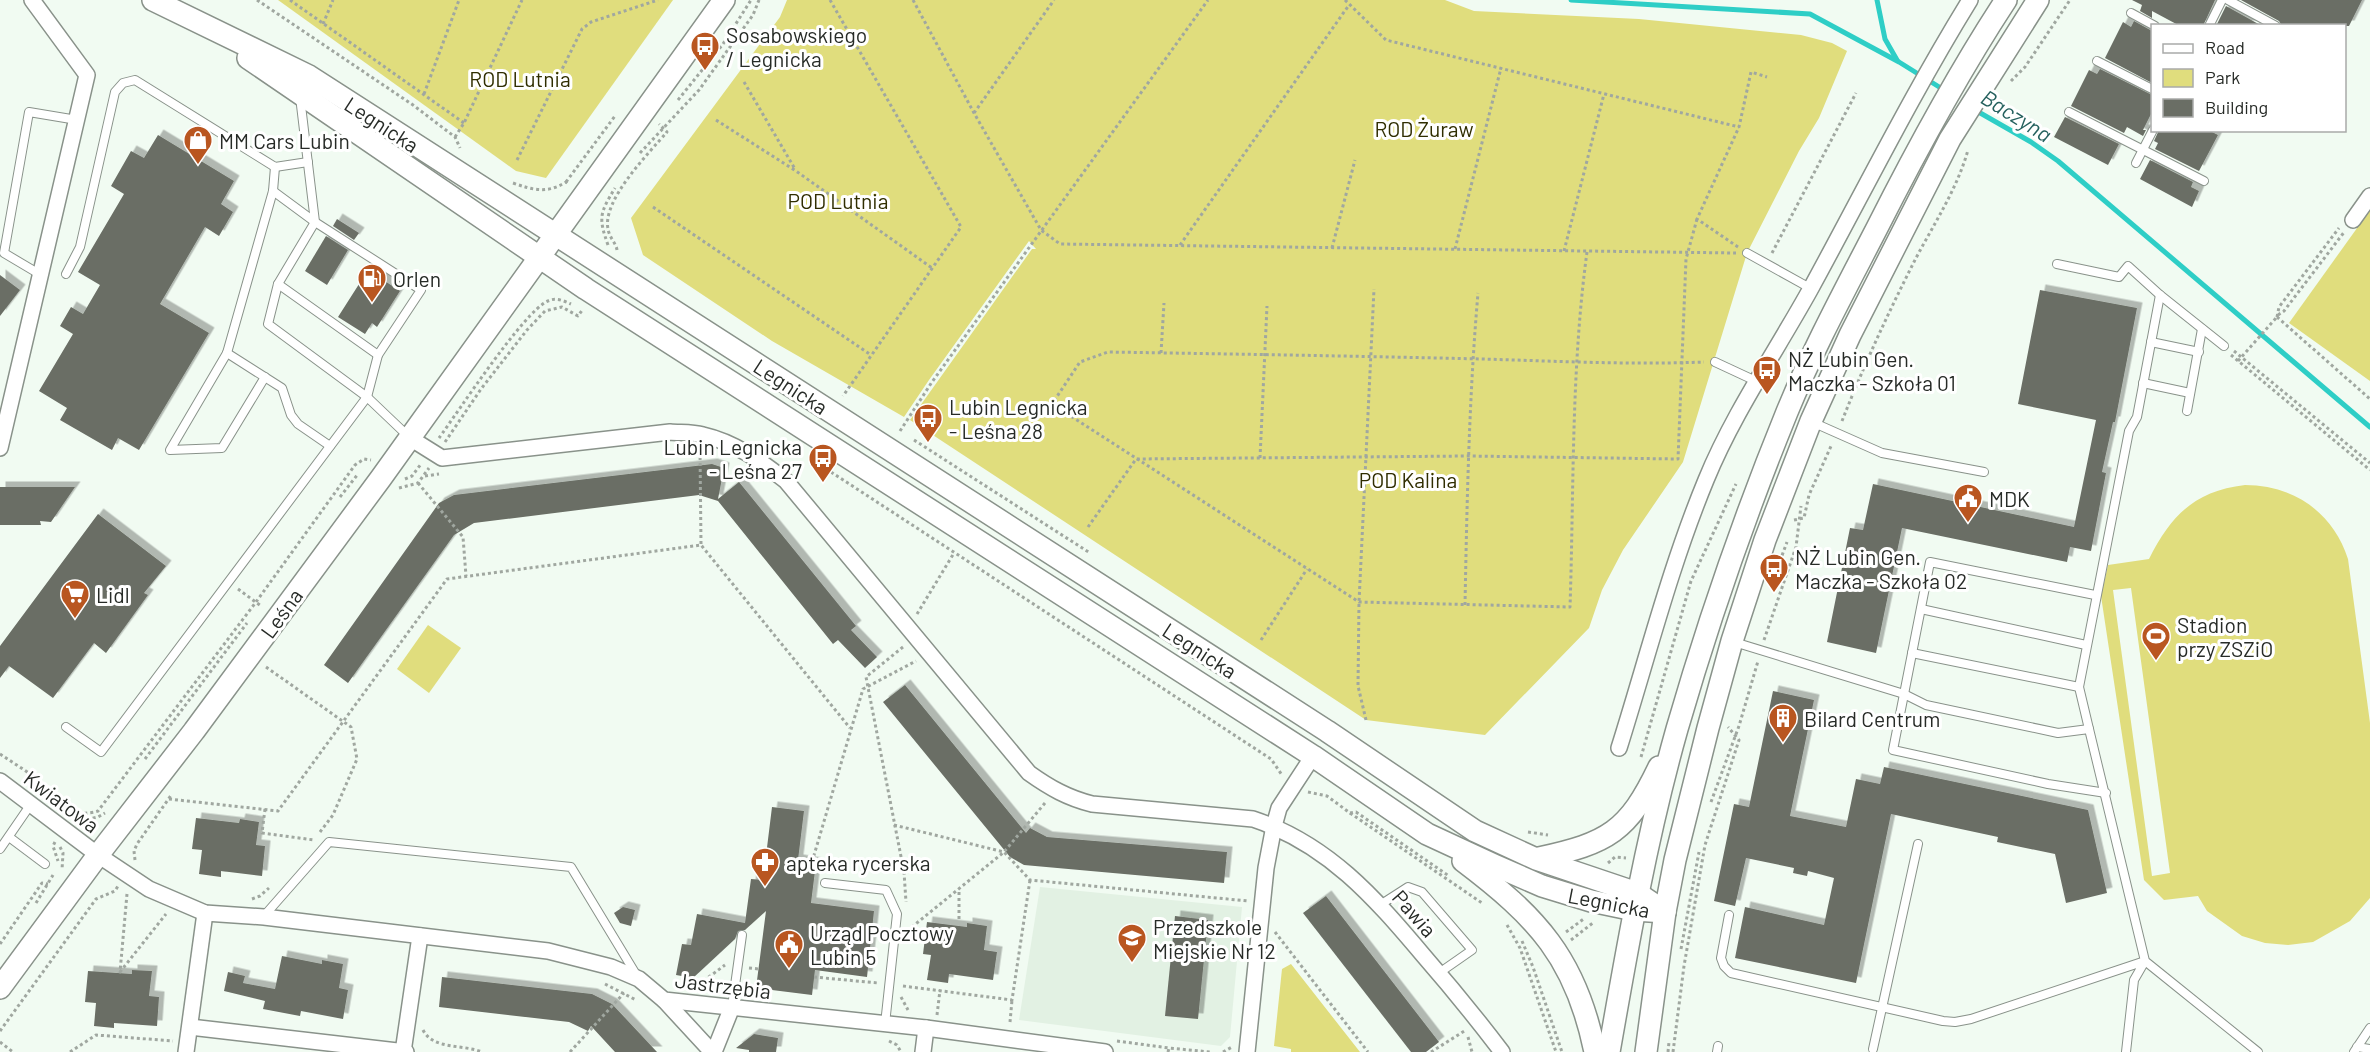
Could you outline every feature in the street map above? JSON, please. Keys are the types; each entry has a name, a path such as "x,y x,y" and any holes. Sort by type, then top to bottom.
{"main road":[{"path":"153,0 196,22"},
{"name":"Leśna","path":"0,988 98,855 194,731 410,438 724,0"},
{"path":"1610,1052 1635,902 1676,731 1735,552 1787,410 1928,127 1967,60 2006,0"},
{"path":"1646,1052 1665,912 1675,860 1732,641 1765,540 1811,421 1850,335 2000,78 2038,0"},
{"name":"Legnicka","path":"196,22 540,259 588,302 1313,756 1427,834 1542,886 1591,901 1635,902"},
{"name":"Legnicka","path":"196,22 309,76 557,235 609,262 982,509 1327,731 1475,831 1635,902 1665,912"},
{"path":"1536,859 1593,845 1630,818 1649,788 1676,731"},
{"path":"1427,834 1505,893 1541,930 1575,983 1595,1052"}],"street":[{"path":"0,448 87,75 32,0"},
{"path":"1619,748 1685,533 1707,478 1732,425 1810,288 1900,119 1970,0"},
{"path":"2355,217 2370,196"},
{"path":"410,438 442,458 670,432 702,435 728,443 759,460 786,481 1029,773 1071,799 1092,804 1253,819 1274,826"},
{"path":"1241,1048 1274,826 1279,808 1313,756"},
{"name":"Kwiatowa","path":"0,781 32,804 60,818 98,855"},
{"name":"Pawia","path":"1274,826 1339,865 1380,905 1439,973 1497,1050"},
{"name":"Jastrzębia","path":"98,855 132,869 149,888 205,913 264,917 548,951 611,967 639,980 664,1000 885,1024 931,1024 1109,1046"},
{"path":"181,1046 190,1027 205,913"},
{"path":"190,1027 404,1052 420,936"},
{"path":"664,1000 713,1052 732,1007"},
{"path":"923,1052 931,1024"}],"lane":[{"path":"2210,24 2223,0"},
{"path":"2228,0 2272,24"},
{"path":"2131,13 2151,24"},
{"path":"2097,61 2151,88"},
{"path":"66,274 80,246 115,92 123,83 135,80 275,167 308,162"},
{"path":"300,95 315,222 278,284 268,324 367,397 410,438"},
{"path":"40,274 4,253 29,112 77,120"},
{"path":"2069,112 2204,181"},
{"path":"2136,163 2153,132"},
{"path":"265,376 222,448 170,450 227,353 273,191 275,167"},
{"path":"66,727 100,752 367,397 378,356 421,290 315,222 273,191"},
{"path":"1747,253 1810,288"},
{"path":"2057,264 2119,277 2128,266 2224,346"},
{"path":"278,284 378,356"},
{"path":"2160,295 2137,417 2129,431 2079,687 2145,961 2258,1052"},
{"path":"2187,411 2202,329"},
{"path":"2151,342 2199,352"},
{"path":"227,353 282,388 291,415 298,424 330,446"},
{"path":"1714,362 1758,382"},
{"path":"2143,383 2190,393"},
{"path":"1811,421 1882,453 1984,472"},
{"path":"2095,596 1930,562 1893,750 2048,784 2106,793"},
{"path":"1921,609 2086,645"},
{"path":"1732,641 1904,694 1926,705 2058,733 2089,729"},
{"path":"1912,653 2079,687"},
{"path":"0,849 32,804"},
{"path":"9,837 45,864"},
{"path":"264,917 329,842 571,867 639,980"},
{"path":"1873,1049 1918,844"},
{"path":"825,883 886,890 897,914 885,1024"},
{"path":"1380,905 1408,887 1422,892 1472,950 1439,973"},
{"path":"1729,915 1721,958 1724,966 1731,973 1943,1021 1963,1020 2145,961"},
{"path":"732,1007 741,935"},
{"path":"2126,1052 2134,980 2145,961"},
{"path":"2355,1050 2370,1028"},
{"path":"2355,1050 2370,1049"}],"path":[{"path":"257,0 413,105 455,137 464,123 522,0"},
{"path":"290,0 464,123"},
{"path":"323,24 333,0"},
{"path":"424,94 459,0"},
{"path":"517,160 582,29 591,22 658,0"},
{"path":"672,107 723,44 751,0"},
{"path":"638,155 699,90 753,15 759,0"},
{"path":"830,0 961,227 839,403"},
{"path":"914,0 974,113 1041,230 1060,243 1747,253"},
{"path":"974,113 1054,0"},
{"path":"900,431 1041,230 1208,0"},
{"path":"1345,0 1386,40 1739,127"},
{"path":"2000,78 2025,67 2070,0"},
{"path":"1180,245 1349,5"},
{"path":"1455,249 1501,68"},
{"path":"1136,459 1468,456 1678,459 1687,253 1697,219 1739,127 1751,72 1767,77"},
{"path":"744,82 796,171"},
{"path":"1767,263 1856,93"},
{"path":"1564,251 1604,94"},
{"path":"716,120 796,171 932,268"},
{"path":"609,262 618,253 608,230 610,208 639,164 667,132 659,124"},
{"path":"1948,187 1961,143"},
{"path":"1791,522 1804,518 1809,495 1872,348 1917,256 1955,188 1961,143"},
{"path":"1332,248 1355,160"},
{"path":"609,262 608,247 601,229 604,205 620,180"},
{"path":"513,182 538,191 549,190 566,182 586,195"},
{"path":"604,205 610,208"},
{"path":"653,207 871,355"},
{"path":"2240,359 2284,311 2355,217 2349,216 2279,307 2277,316"},
{"path":"1697,219 1747,253"},
{"path":"1890,298 1916,247"},
{"path":"1587,252 1579,310 1577,361 1575,459 1570,608 1359,602 1052,404 1080,362 1108,352 1161,353 1264,355 1369,357 1472,359 1577,361 1681,363 1714,362"},
{"path":"1366,720 1358,686 1359,602 1374,289"},
{"path":"1466,605 1468,456 1472,359 1478,293"},
{"path":"548,301 556,299 574,305 588,302"},
{"path":"464,414 481,388 545,311 562,307 578,316 588,302"},
{"path":"1161,353 1164,303"},
{"path":"1260,458 1268,306"},
{"path":"2277,316 2370,399"},
{"path":"2224,346 2370,464"},
{"path":"2240,359 2370,470"},
{"path":"709,449 700,446 700,545 850,728"},
{"path":"1088,527 1136,459"},
{"path":"824,467 1271,759 1281,774 1306,792 1327,796 1397,848 1487,904 1356,812 1350,813"},
{"path":"396,489 418,483 424,476 448,473"},
{"path":"418,483 463,537 466,576"},
{"path":"982,509 994,491"},
{"path":"1711,802 1735,737 1761,649 1796,547 1802,502"},
{"path":"1780,563 1788,538"},
{"path":"169,799 278,811 447,579 700,545"},
{"path":"906,905 904,872 866,677 905,645 896,633 917,615 955,552"},
{"path":"1261,640 1307,569"},
{"path":"242,592 261,606"},
{"path":"812,862 863,689 917,660 911,653"},
{"path":"260,676 267,667 351,727 357,759 333,815 307,847"},
{"path":"1673,1052 1684,966 1705,845 1739,740 1727,729 1730,718"},
{"path":"0,754 39,779 60,818"},
{"path":"115,891 132,869 137,844 176,789"},
{"path":"906,925 905,933 1004,852 1046,802"},
{"path":"265,809 262,833 314,840"},
{"path":"61,873 63,853 55,840 48,835 60,818 73,816"},
{"path":"894,825 1004,852 1030,880 1251,902"},
{"path":"1680,958 1700,843"},
{"path":"132,869 135,859"},
{"path":"1009,1028 1030,880"},
{"path":"0,944 42,883 49,884"},
{"path":"246,901 260,896 273,885"},
{"path":"958,919 959,889"},
{"path":"0,1031 96,899 115,891 136,894"},
{"path":"128,892 120,972 168,911 160,907"},
{"path":"1500,916 1521,948 1556,1052"},
{"path":"1510,921 1528,954 1562,1052"},
{"path":"1272,928 1368,1052"},
{"path":"690,990 724,965 737,966"},
{"path":"814,977 890,984"},
{"path":"595,981 640,1002"},
{"path":"910,1013 901,1000 898,986 1012,1000"},
{"path":"931,1024 940,990"},
{"path":"570,1052 624,993"},
{"path":"421,1021 426,1036 433,1042 473,1048 482,1052"},
{"path":"1431,1052 1466,1030"},
{"path":"1668,1052 1670,1031"},
{"path":"70,1052 96,1035 181,1046"},
{"path":"0,1042 13,1052"},
{"path":"1109,1046 1210,1052"},
{"path":"1223,1052 1241,1048"}],"shaded area":[{"name":"Przedszkole Miejskie Nr 12","path":"1040,887 1242,907 1230,1037 1221,1046 1019,1020"}],"green space":[{"name":"ROD Lutnia","path":"278,0 673,0 546,178 516,171"},
{"path":"787,0 1445,0 1474,11 1639,19 1801,35 1832,43 1847,51 1819,118 1799,151 1747,253 1683,462 1623,550 1602,590 1589,628 1485,735 1366,720 910,420 1032,249 1036,249 1029,241 904,417 772,341 643,255 631,218 780,17"},
{"path":"2370,210 2370,381 2289,323"},
{"path":"2245,485 2263,486 2295,496 2309,504 2332,528 2348,559 2370,723 2370,898 2350,921 2313,942 2288,945 2265,943 2242,936 2207,911 2198,896 2164,900 2144,880 2101,596 2108,565 2149,559 2166,530 2186,508 2198,499 2227,488","holes":["2131,588 2170,873 2152,876 2113,590"]},
{"path":"428,625 461,648 429,693 397,669"},
{"path":"1291,964 1360,1052 1291,1052 1291,1049 1274,1046 1282,969"}],"building":[{"path":"2132,0 2215,0 2204,24 2176,24 2152,11 2152,18 2140,11 2142,5"},
{"path":"2241,0 2362,0 2349,26 2346,24 2281,24"},
{"path":"2226,6 2258,24 2217,24"},
{"path":"2134,21 2151,30 2151,82 2105,58 2123,22 2131,27"},
{"path":"2100,69 2151,94 2151,114 2143,130 2146,130 2143,136 2127,127 2124,133 2071,106 2089,70 2097,74"},
{"path":"2065,117 2119,144 2108,165 2054,137"},
{"path":"2158,132 2212,132 2218,135 2199,171 2155,149 2158,143 2154,141"},
{"path":"158,135 234,181 221,204 233,212 219,236 205,227 160,304 209,333 139,450 118,438 112,450 60,420 67,408 39,391 73,334 60,326 71,307 83,314 100,285 78,272 124,194 111,186 131,151 144,158"},
{"path":"2150,160 2193,182 2191,187 2199,191 2192,207 2140,179"},
{"path":"337,219 359,233 354,240 333,226"},
{"path":"326,236 348,250 327,285 305,271"},
{"path":"368,270 400,291 377,327 372,323 365,334 338,317"},
{"path":"0,275 20,290 0,316"},
{"path":"2040,290 2137,308 2115,422 2113,422 2102,472 2106,473 2091,551 2070,547 2067,562 1902,528 1876,653 1827,642 1850,528 1863,530 1873,484 2074,527 2096,420 2018,404"},
{"path":"712,464 724,468 718,499 739,482 856,626 851,630 877,657 865,668 838,640 833,644 718,501 699,495 474,523 454,535 348,683 324,665 439,503 454,495"},
{"path":"0,487 75,487 51,522 40,521 41,525 0,525"},
{"name":"Lidl","path":"98,514 166,566 144,593 148,595 106,653 94,643 53,698 9,666 0,678 0,646"},
{"path":"905,685 1026,833 1030,828 1047,837 1227,852 1224,883 1024,865 1010,857 883,702"},
{"path":"1773,691 1814,700 1790,816 1846,827 1856,779 1880,784 1884,767 2088,810 2107,893 2066,903 2055,854 1997,842 1998,837 1891,814 1856,983 1735,958 1745,907 1824,925 1834,878 1808,871 1807,876 1793,873 1794,868 1746,858 1735,906 1714,901 1734,804 1749,807"},
{"path":"772,807 804,811 798,860 816,863 811,903 874,911 867,977 815,970 812,995 756,988 766,911 745,930 738,931 735,939 693,978 676,975 682,944 691,945 697,914 745,923 751,879 763,880"},
{"path":"196,818 239,823 240,819 259,822 256,845 265,846 262,876 221,871 221,877 199,874 202,850 192,849"},
{"path":"1326,896 1439,1042 1426,1052 1411,1052 1303,913"},
{"path":"623,907 635,910 631,926 620,923 614,913"},
{"path":"1175,916 1208,920 1198,1019 1165,1016"},
{"path":"927,922 967,927 967,923 987,926 984,950 997,952 993,980 949,974 948,983 927,980 931,955 923,954"},
{"path":"282,956 322,964 322,960 343,964 339,988 348,990 343,1019 301,1011 300,1016 263,1009 265,1001 224,991 228,972 245,976 243,983 275,989"},
{"path":"132,970 152,971 149,996 159,997 157,1026 114,1023 114,1028 94,1026 96,1003 85,1002 88,971 132,974"},
{"path":"442,977 592,994 612,1004 657,1052 615,1052 591,1026 588,1031 569,1022 439,1007"},
{"path":"754,1034 778,1038 776,1052 749,1052 749,1050 736,1048"}],"waterway":[{"name":"Baczyna","path":"1571,0 1810,14 1899,62 1944,90"},
{"path":"1877,0 1885,39 1897,60"},
{"name":"Baczyna","path":"1975,110 2031,142 2058,161 2370,427"}],"place":[{"name":"Sosabowskiego / Legnicka","path":"705,72"},
{"name":"MM Cars Lubin","path":"198,166"},
{"name":"Orlen","path":"372,304"},
{"name":"NŻ Lubin Gen. Maczka - Szkoła 01","path":"1767,396"},
{"name":"Lubin Legnicka - Leśna 28","path":"928,444"},
{"name":"Lubin Legnicka - Leśna 27","path":"823,484"},
{"name":"MDK","path":"1968,524"},
{"name":"NŻ Lubin Gen. Maczka - Szkoła 02","path":"1774,594"},
{"name":"Lidl","path":"75,620"},
{"name":"Stadion przy ZSZiO","path":"2156,662"},
{"name":"Bilard Centrum","path":"1783,744"},
{"name":"apteka rycerska","path":"765,888"},
{"name":"Przedszkole Miejskie Nr 12","path":"1132,964"},
{"name":"Urząd Pocztowy Lubin 5","path":"789,970"}],"park label":[{"name":"ROD Żuraw","path":"1424,128"},
{"name":"POD Lutnia","path":"838,200"},
{"name":"POD Kalina","path":"1408,479"}]}
